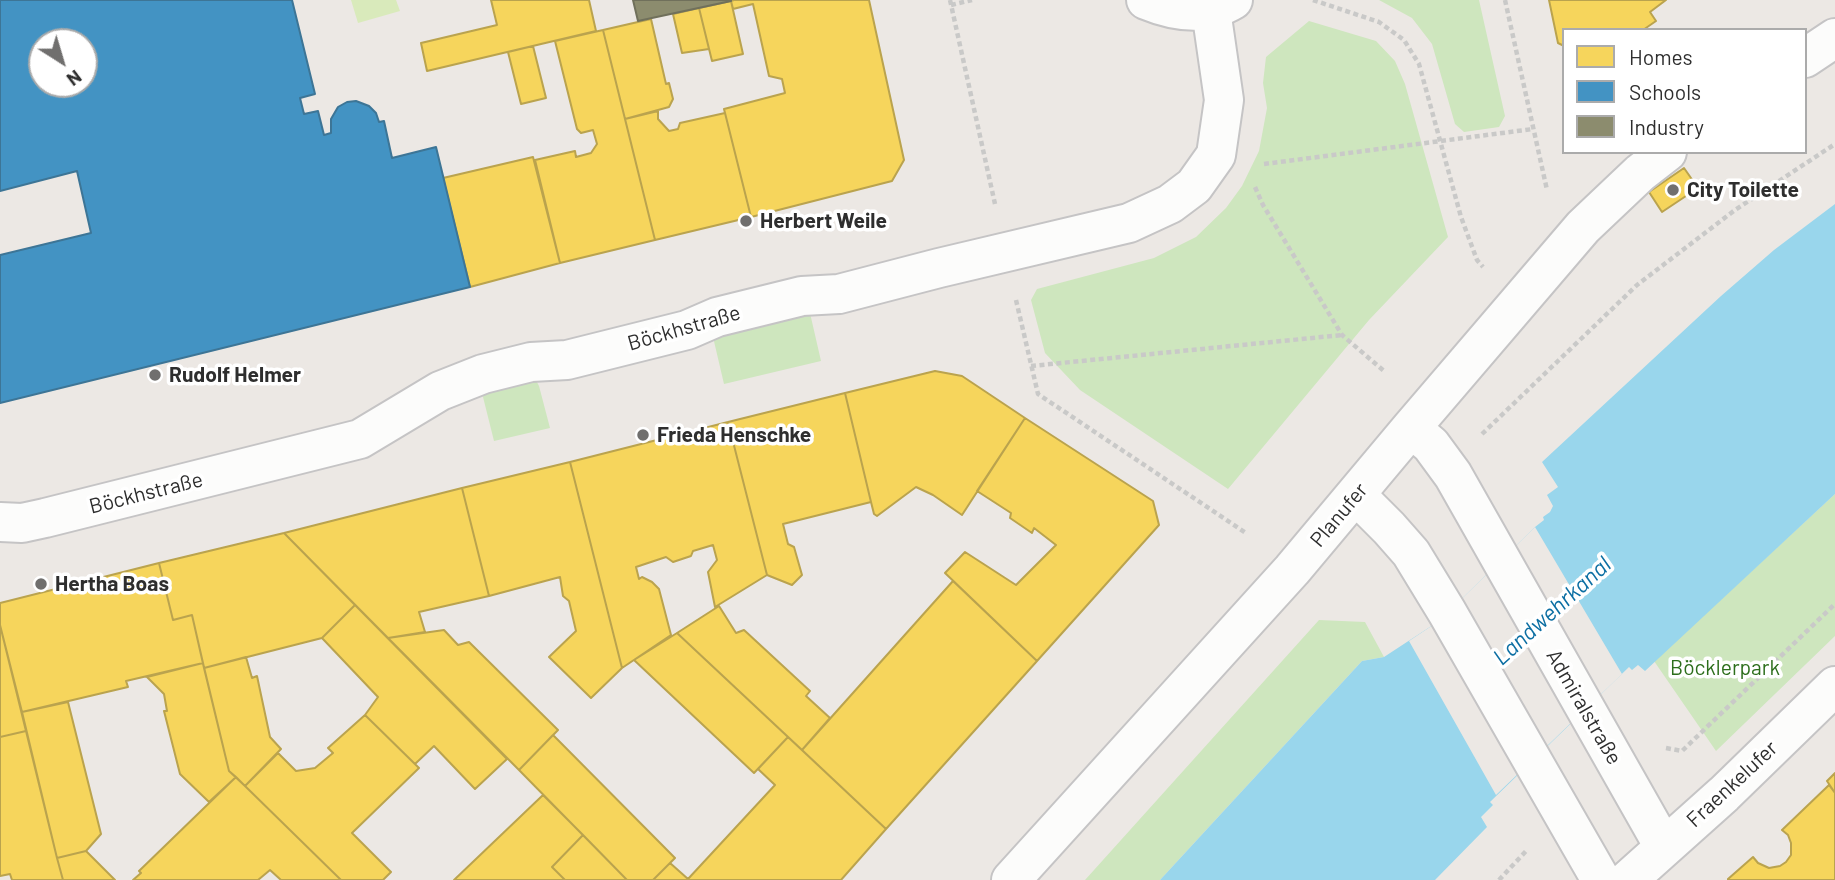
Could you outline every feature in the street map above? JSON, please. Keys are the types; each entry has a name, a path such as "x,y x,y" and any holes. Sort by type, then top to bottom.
{"street":[{"path":"1146,0 1194,12 1222,5"},
{"name":"Böckhstraße","path":"0,522 22,523 360,439 440,391 483,374 531,362 567,360 687,330 717,317 802,296 839,294 1129,223 1170,204 1194,186 1216,155 1224,100 1222,5"},
{"path":"1807,57 1835,38"},
{"name":"Planufer","path":"1012,880 1293,570 1583,227 1640,173 1664,154"},
{"name":"Admiralstraße","path":"1411,428 1431,445 1448,467 1664,847"},
{"path":"1356,495 1411,553 1601,880"},
{"name":"Fraenkelufer","path":"1628,880 1730,788 1835,686"}],"path":[{"path":"972,0 950,2 995,205"},
{"path":"1313,0 1379,22 1404,40 1419,64 1461,217 1477,260 1518,302"},
{"path":"1505,0 1547,190"},
{"path":"1260,165 1533,129"},
{"path":"1502,414 1637,285 1735,210 1835,144"},
{"path":"1250,176 1263,205 1342,334 1384,371"},
{"path":"1016,299 1038,394 1246,533"},
{"path":"1031,366 1342,334"},
{"path":"1655,745 1682,751 1835,604"}],"green space":[{"path":"351,0 396,0 400,11 358,23"},
{"path":"1379,0 1479,0 1505,116 1499,127 1464,132 1455,124 1432,44 1412,18"},
{"path":"1309,21 1376,41 1395,61 1405,84 1448,237 1369,320 1228,489 1080,390 1045,353 1031,300 1037,289 1154,258 1196,237 1226,208 1242,186 1259,151 1267,108 1263,83 1266,57"},
{"path":"810,313 821,361 724,384 713,337"},
{"path":"535,378 550,428 494,441 484,394"},
{"name":"Böcklerpark","path":"1835,494 1835,636 1716,751 1654,661"},
{"path":"1319,620 1365,622 1384,657 1362,661 1160,880 1085,880"}],"water":[{"name":"Landwehrkanal","path":"1835,204 1835,494 1645,671 1638,665 1632,670 1629,667 1490,802 1493,805 1481,817 1487,827 1435,880 1160,880 1362,661 1384,657 1439,621 1544,520 1543,517 1553,506 1547,495 1558,487 1542,462 1721,296 1774,250"}],"pier":[{"path":"1535,527 1622,674 1496,795 1409,641 1439,621"}],"building: Homes":[{"path":"491,0 589,0 596,31 427,71 421,43 497,25"},
{"path":"869,0 904,160 892,181 751,217 724,109 785,93 782,79 769,76 753,4 733,9 731,1"},
{"path":"1549,0 1666,0 1650,12 1656,21 1646,28 1562,28 1562,45 1558,43"},
{"path":"731,1 743,54 712,61 699,8"},
{"path":"699,8 709,49 682,53 673,14"},
{"path":"651,19 666,84 669,83 673,99 669,107 625,119 603,30"},
{"path":"603,30 655,240 560,263 535,160 575,151 576,157 591,153 597,144 593,130 581,133 577,129 555,41"},
{"path":"533,46 546,98 521,104 508,52"},
{"path":"658,111 658,119 669,131 678,129 680,123 725,113 751,217 655,240 625,119"},
{"path":"533,157 560,263 470,287 443,178"},
{"name":"City Toilette","path":"1684,168 1698,188 1662,212 1649,192"},
{"path":"935,371 962,376 1025,418 962,515 916,487 877,516 874,514 845,393"},
{"path":"845,393 871,502 783,524 788,544 794,547 802,575 792,585 767,575 728,422"},
{"path":"1025,418 1153,501 1159,525 1037,661 945,573 965,552 1016,585 1056,545 1034,528 1032,533 1010,518 1011,513 977,491"},
{"path":"728,422 767,575 715,607 708,572 717,560 713,545 693,551 691,556 673,562 666,557 636,567 639,579 642,577 652,582 659,589 671,635 622,668 570,462"},
{"path":"570,462 622,668 591,698 549,657 576,631 569,601 563,596 560,577 489,596 462,488"},
{"path":"462,488 489,596 419,612 425,632 388,638 284,533"},
{"path":"284,533 355,605 322,638 204,668 192,615 173,620 159,563"},
{"path":"159,563 173,620 192,615 203,663 126,681 128,687 22,712 0,625 0,603"},
{"path":"953,581 1037,661 886,829 802,750"},
{"path":"355,605 507,759 475,789 434,746 415,764 365,715 378,697 322,638"},
{"path":"719,606 736,633 744,630 810,691 806,696 830,718 802,750 677,633"},
{"path":"0,625 26,731 0,737"},
{"path":"444,630 458,645 469,642 558,730 519,770 388,638"},
{"path":"677,633 788,737 754,773 634,660"},
{"path":"246,657 252,678 257,676 270,737 281,749 245,786 229,771 204,668"},
{"path":"203,663 229,771 236,777 209,802 180,774 164,711 167,711 164,694 147,677"},
{"path":"68,702 101,834 86,851 57,858 22,712"},
{"path":"365,715 419,768 352,833 391,872 383,880 341,880 245,786 278,753 296,771 315,768 333,753 328,748"},
{"path":"26,731 63,880 12,880 10,874 0,876 0,737"},
{"path":"553,735 675,858 653,880 627,880 519,770"},
{"path":"788,737 886,829 841,880 653,880 670,863 688,879 775,785 758,769"},
{"path":"1835,773 1835,793 1827,781"},
{"path":"236,777 341,880 281,880 270,870 258,880 133,880 141,873 139,871"},
{"path":"1829,785 1835,793 1835,880 1728,880 1753,857 1758,863 1769,868 1786,862 1791,855 1791,843 1782,830"},
{"path":"543,795 583,835 552,867 565,880 454,880"},
{"path":"583,835 627,880 565,880 552,867"},
{"path":"86,851 115,880 63,880 57,858"}],"building: Schools":[{"path":"0,0 292,0 315,94 300,98 304,114 318,111 324,135 331,133 331,119 338,107 356,101 369,106 376,113 379,122 384,121 392,158 436,147 470,287 0,403 0,255 91,233 77,171 0,191"}],"building: Industry":[{"path":"633,0 731,0 731,1 638,21"}],"place":[{"name":"City Toilette","path":"1673,190"},
{"name":"Herbert Weile","path":"746,221"},
{"name":"Rudolf Helmer","path":"155,375"},
{"name":"Frieda Henschke","path":"643,435"},
{"name":"Hertha Boas","path":"41,584"}]}
